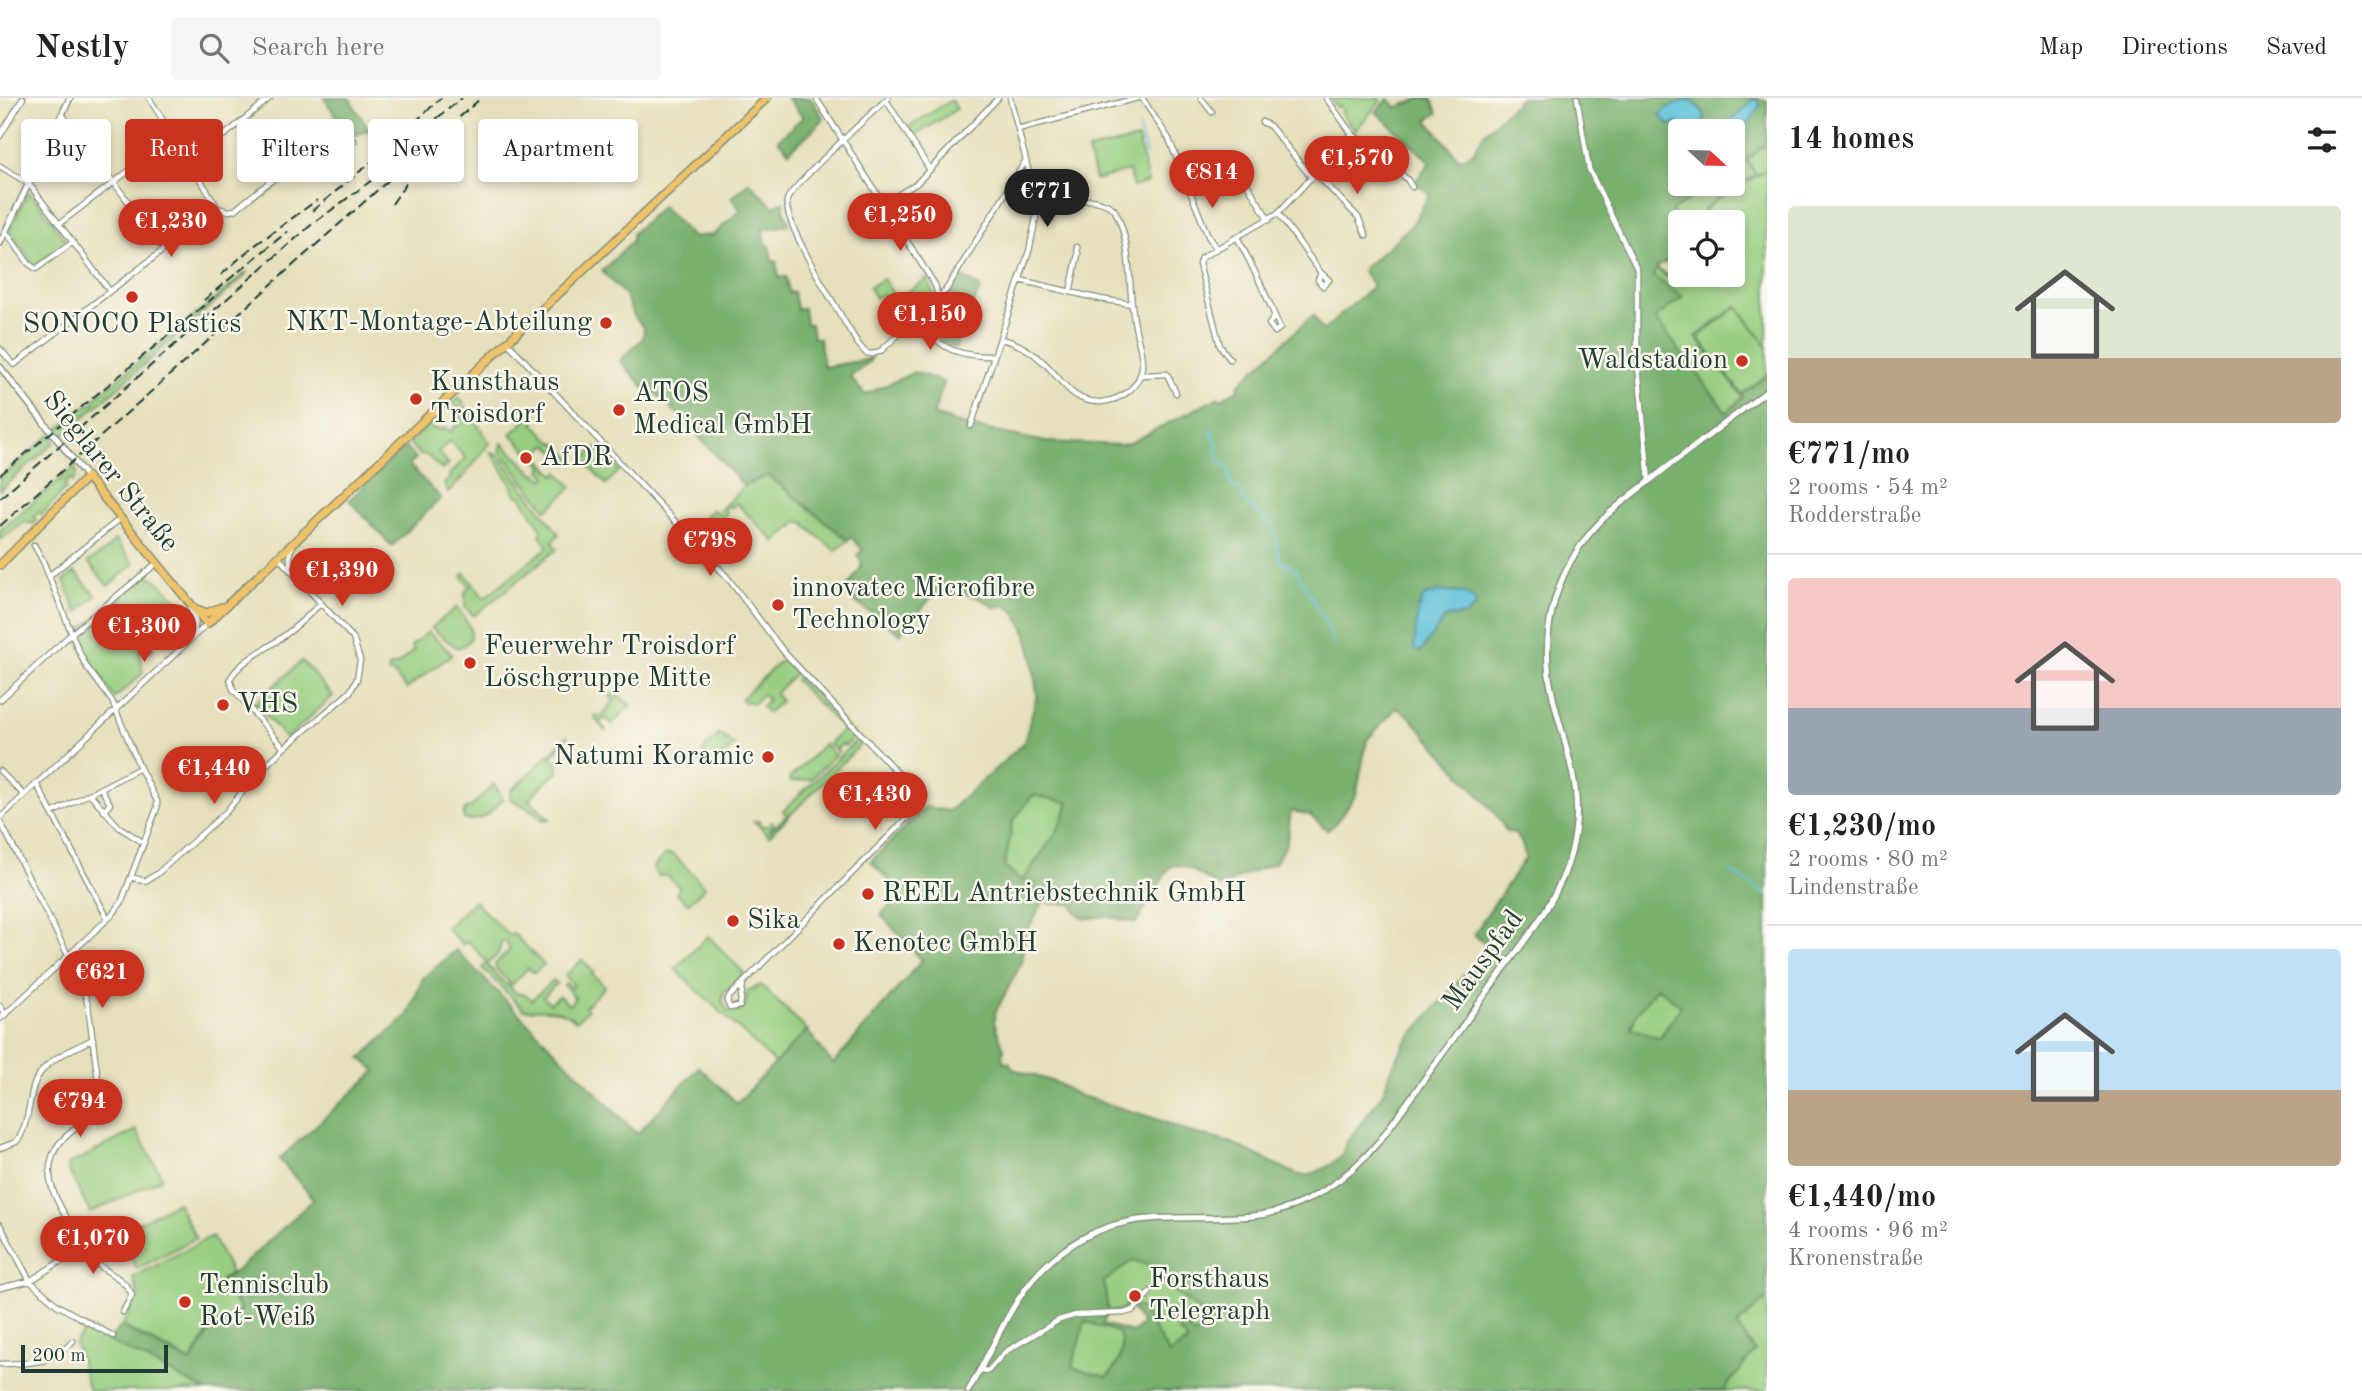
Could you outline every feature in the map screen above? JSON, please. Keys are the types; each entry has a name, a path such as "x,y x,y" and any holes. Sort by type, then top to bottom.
{"main road":[{"path":"207,624 767,98"},
{"path":"0,565 87,477"},
{"name":"Sieglarer Straße","path":"87,477 207,624"},
{"path":"191,605 208,613 228,604"}],"street":[{"path":"0,136 23,98"},
{"path":"0,243 70,98"},
{"path":"149,98 163,119"},
{"path":"223,136 270,98"},
{"path":"816,98 936,285 938,295 932,311 930,330 937,341 956,351 993,356"},
{"path":"884,204 917,183 998,98"},
{"path":"971,426 1029,251 1038,208 1010,98"},
{"path":"1018,128 1140,98 1169,139 1208,236 1216,248"},
{"path":"1201,98 1212,113"},
{"path":"1326,98 1352,134 1407,179 1412,187"},
{"path":"1577,98 1589,169 1637,270 1637,356 1650,481"},
{"path":"930,170 886,99 790,194 786,206 807,255 858,344 868,354 882,350 946,290 1026,160"},
{"path":"62,114 163,249"},
{"path":"1262,122 1270,126 1314,176 1359,218 1366,235"},
{"path":"1230,359 1220,346 1199,264 1204,254 1278,213 1352,134"},
{"path":"1230,163 1236,166 1269,220"},
{"path":"0,166 29,184 109,290"},
{"path":"59,224 125,174"},
{"path":"202,182 218,208 228,211 235,210 271,182"},
{"path":"1000,339 1030,351 1042,360 1070,392 1087,400 1104,402 1123,396 1141,375 1143,360 1132,304 1124,237 1114,209 1100,201 1085,200 1038,208"},
{"path":"0,349 14,365 218,208"},
{"path":"1278,213 1321,273"},
{"path":"5,232 29,264 36,269 73,242"},
{"path":"1237,237 1261,282 1275,316"},
{"path":"1070,292 1079,254 1077,247"},
{"path":"1020,280 1132,304"},
{"path":"506,342 727,577 784,652 920,797 919,805 910,815 729,997 727,1002 730,1008 740,1006 743,983"},
{"name":"Sieglarer Straße","path":"0,367 87,477"},
{"path":"1141,375 1166,374 1176,393"},
{"name":"Mauspfad","path":"968,1391 1009,1313 1032,1278 1060,1253 1089,1235 1121,1223 1154,1217 1254,1216 1294,1206 1341,1179 1359,1164 1381,1139 1545,912 1563,878 1573,845 1578,805 1574,769 1549,675 1548,642 1551,614 1565,572 1584,541 1603,519 1767,391"},
{"path":"49,576 121,518"},
{"path":"290,569 290,551 295,542"},
{"path":"0,1020 70,956 121,903 157,806 115,708 86,666 34,545"},
{"path":"131,877 145,881 157,874 216,822 284,748 350,692 359,674 360,660 355,643 278,557"},
{"path":"0,700 71,634 157,563"},
{"path":"284,748 231,686 230,679 233,673 266,646 276,642 321,603"},
{"path":"190,639 196,625 191,605"},
{"path":"123,1312 132,1295 127,1283 94,1261 83,1247 53,1193 50,1167 53,1155 72,1129 100,1107 101,1091 86,995 70,956 0,819 207,624"},
{"path":"52,813 139,768"},
{"path":"0,771 24,795"},
{"path":"36,783 108,919"},
{"path":"101,788 110,804 104,811"},
{"path":"90,794 126,833 144,843"},
{"path":"0,1006 5,1014"},
{"path":"0,1147 16,1142 20,1137 34,1085 41,1072 52,1060 93,1039"},
{"path":"0,1225 30,1281 52,1302 113,1336"},
{"path":"0,1288 30,1281 83,1247"},
{"name":"Mauspfad","path":"981,1370 988,1371 1005,1352 1059,1321 1076,1315 1124,1313 1134,1310 1150,1292"},
{"path":"0,1364 49,1360 73,1341"}],"green space":[{"path":"324,98 349,98 368,130 354,136 354,119 338,119"},
{"path":"787,98 811,98 824,119 789,152 778,140 803,117"},
{"path":"1330,98 1380,98 1380,102 1355,131 1341,113 1343,110 1340,106 1337,108"},
{"path":"1389,98 1396,108 1422,98 1431,98 1438,113 1427,120 1459,159 1472,154 1484,133 1521,98 1758,98 1767,102 1767,143 1745,161 1745,119 1705,119 1701,110 1687,100 1666,108 1663,117 1668,124 1668,196 1694,196 1673,210 1668,210 1668,261 1657,267 1660,272 1657,268 1653,276 1683,297 1655,318 1727,413 1743,397 1696,337 1737,306 1767,346 1737,307 1698,337 1742,394 1767,375 1767,1298 1737,1325 1755,1351 1723,1391 207,1391 109,1341 121,1326 191,1363 208,1334 242,1310 222,1281 241,1267 314,1199 279,1159 376,1071 361,1058 408,1015 423,978 456,950 637,1134 699,1067 737,1103 807,1030 833,1064 922,960 881,915 901,894 871,861 925,807 949,811 1024,743 1037,695 1026,632 1014,611 1005,605 994,607 973,596 943,592 935,593 900,634 843,593 861,567 857,555 863,550 851,537 848,540 768,475 744,486 683,419 648,386 645,388 620,361 643,338 644,328 634,316 625,295 602,271 632,241 632,234 662,206 692,237 713,235 741,210 731,198 749,182 773,207 784,201 789,225 763,229 772,261 776,261 779,278 786,277 789,293 794,292 797,309 804,308 806,324 811,324 813,338 819,338 824,367 871,357 870,361 850,377 865,395 914,372 944,382 933,415 968,426 1046,442 1122,445 1239,389 1238,385 1313,315 1323,331 1373,286 1362,270 1412,225 1430,194 1415,182 1430,162 1376,112","holes":["1440,592 1458,592 1475,607 1466,615 1446,617 1420,652 1418,607","1396,708 1408,715 1495,813 1507,832 1514,833 1521,842 1526,857 1474,934 1488,947 1405,1043 1383,1093 1346,1143 1341,1156 1329,1166 1310,1175 1298,1175 1232,1143 1189,1132 1160,1120 1078,1095 1057,1083 1013,1069 1009,1062 1005,1063 1002,1056 1004,1049 994,1022 995,1013 1023,960 1022,940 1045,899 1051,904 1071,904 1085,919 1108,916 1136,923 1169,868 1175,865 1189,868 1223,887 1275,863 1287,842 1291,811 1310,815 1327,830 1333,826 1356,795 1367,740","1033,795 1069,803 1057,832 1022,881 1004,867 1013,821","1657,987 1681,1006 1660,1038 1631,1028 1636,1014","1133,1260 1154,1267 1164,1282 1204,1315 1198,1333 1194,1335 1183,1323 1177,1328 1188,1341 1169,1354 1142,1309 1130,1303 1119,1311 1108,1311 1104,1282","1130,1305 1142,1324 1133,1333 1103,1324 1107,1314 1117,1314","1085,1321 1119,1333 1120,1357 1107,1377 1072,1367"]},
{"path":"951,100 957,109 913,137 907,128"},
{"path":"1138,139 1148,182 1133,187 1129,171 1095,180 1088,150"},
{"path":"1767,143 1767,375 1742,394 1743,397 1727,413 1655,318 1653,276 1657,267 1668,277 1668,287 1745,287 1745,210 1673,210 1694,196 1745,196 1745,160"},
{"path":"1747,160 1756,175 1767,170 1745,183 1755,175"},
{"path":"28,193 32,194 67,242 35,267 9,230"},
{"path":"246,273 60,438 55,432 83,408 94,403 95,398"},
{"path":"959,274 981,288 956,348 942,341 935,330 934,316 940,302 949,315 959,301 948,292"},
{"path":"883,279 897,299 927,279 933,296 915,317 902,303 892,311 883,294 875,298 869,287"},
{"path":"459,397 490,443 448,492 444,484 466,458 450,441 438,452 449,464 442,470 427,455 420,455 409,443 429,425 434,430 437,428 441,431 445,427 450,432 463,415 453,402"},
{"path":"534,413 538,418 533,423 573,459 568,464 547,444 536,455 555,475 558,472 572,487 547,510 500,451 502,443 534,474 544,480 547,477 541,470 543,467 511,434"},
{"path":"50,435 55,442 0,490 0,479"},
{"path":"405,447 416,458 409,465 441,498 392,546 349,500"},
{"path":"597,447 620,470 606,484 583,460"},
{"path":"491,452 498,454 559,534 552,542 557,549 474,616 465,607 465,592 470,587 462,576 465,573 484,598 548,547 540,535 542,530 521,496 517,496"},
{"path":"75,467 77,473 73,482 70,479 64,485 66,488 42,515 38,512 34,517 37,521 34,524 25,522 0,540 0,530"},
{"path":"767,475 848,540 836,551 805,523 799,521 775,542 736,503 732,508 729,505 724,509 727,513 702,537 699,533 695,536 691,531 712,509 717,513 744,486"},
{"path":"115,540 134,564 108,586 88,562 105,551"},
{"path":"75,572 96,596 77,612 64,580"},
{"path":"149,575 181,605 191,626 177,642 159,636 152,642 153,649 149,652 140,650 143,673 115,698 90,665 76,634"},
{"path":"457,607 468,624 471,635 465,645 457,648 431,628"},
{"path":"428,632 452,654 407,689 394,674 388,672 389,667 397,665 414,650 411,646"},
{"path":"302,661 333,696 286,739 255,703"},
{"path":"784,661 795,673 775,694 781,701 768,713 762,707 768,700 763,694 752,704 747,700 744,703 741,699 779,662"},
{"path":"798,676 821,700 819,704 824,703 855,735 845,746 842,744 837,749 838,752 829,744 843,729 795,680"},
{"path":"615,693 631,705 612,724 605,718 600,723 605,731 595,719 596,715 601,717 614,700 610,696"},
{"path":"720,734 734,745 710,769 702,755 705,748"},
{"path":"568,736 551,757 557,762 558,773 529,799 550,819 543,820 535,812 510,798 511,791"},
{"path":"858,739 862,743 769,836 754,821 759,821 760,826 770,826 772,822 775,825 770,831 787,815 783,811"},
{"path":"824,744 835,755 811,779 792,782 789,779"},
{"path":"494,784 503,799 482,818 465,820 465,810"},
{"path":"1033,795 1070,803 1057,832 1022,881 1004,867 1013,821"},
{"path":"670,854 705,887 689,903 676,893 680,888 666,875 658,876 653,868 664,855"},
{"path":"474,901 509,936 513,933 544,965 534,973 528,968 510,987 516,993 525,994 532,1000 553,980 557,983 543,997 550,1003 559,996 569,1005 575,998 564,985 566,983 571,988 574,985 565,976 582,960 605,986 585,1007 588,1010 576,1021 558,1011 524,1010 482,968 486,964 507,986 510,983 496,969 495,964 510,950 506,941 502,941 498,954 488,963 468,941 463,945 446,928"},
{"path":"708,936 744,973 724,993 722,1001 728,1012 741,1011 746,1003 747,991 761,985 807,1030 775,1063 675,969"},
{"path":"1657,987 1682,1006 1659,1038 1631,1029 1636,1014"},
{"path":"136,1130 161,1179 90,1213 68,1165"},
{"path":"177,1202 196,1238 137,1269 118,1234"},
{"name":"Tennisclub Rot-Weiß","path":"212,1236 231,1273 220,1281 240,1310 207,1333 191,1361 122,1326 138,1295 133,1277"},
{"name":"Forsthaus Telegraph","path":"1133,1260 1154,1267 1164,1282 1204,1315 1198,1333 1194,1336 1184,1323 1188,1341 1169,1354 1142,1309 1130,1303 1119,1311 1107,1311 1104,1282"},
{"path":"1767,1298 1767,1391 1723,1391 1755,1351 1736,1325"},
{"path":"1084,1321 1119,1333 1120,1357 1106,1377 1071,1367"},
{"path":"84,1326 206,1391 89,1391 75,1343 83,1333"}],"water":[{"path":"1754,99 1758,101 1760,106 1745,127 1745,119 1733,119"},
{"path":"1687,100 1693,101 1705,115 1704,119 1668,119 1668,124 1660,115 1666,108"},
{"path":"1437,591 1465,593 1476,601 1475,607 1466,615 1446,617 1420,652 1414,649 1418,607 1421,607 1421,600"}],"waterway":[{"path":"1139,128 1146,156"},
{"path":"1211,431 1216,442 1218,461 1229,469 1230,486 1240,488 1244,502 1274,527 1280,561 1295,568 1326,623 1334,645"},
{"path":"1730,871 1767,895"}],"railway":[{"path":"312,211 376,158 441,98"},
{"path":"436,119 462,98"},
{"path":"0,526 481,98"},
{"path":"0,498 310,226 369,182"},
{"path":"392,204 407,182"},
{"path":"221,275 250,249 317,200"},
{"path":"204,300 288,231"},
{"path":"0,475 214,297"}],"place":[{"name":"SONOCO Plastics","path":"132,297"},
{"name":"NKT-Montage-Abteilung","path":"606,323"},
{"name":"Waldstadion","path":"1742,361"},
{"name":"Kunsthaus Troisdorf","path":"416,399"},
{"name":"ATOS Medical GmbH","path":"619,410"},
{"name":"AfDR","path":"526,458"},
{"name":"innovatec Microfibre Technology","path":"778,605"},
{"name":"Feuerwehr Troisdorf Löschgruppe Mitte","path":"470,663"},
{"name":"VHS","path":"223,705"},
{"name":"Natumi Koramic","path":"768,757"},
{"name":"REEL Antriebstechnik GmbH","path":"868,894"},
{"name":"Sika","path":"733,921"},
{"name":"Kenotec GmbH","path":"839,944"},
{"name":"Forsthaus Telegraph","path":"1135,1296"},
{"name":"Tennisclub Rot-Weiß","path":"185,1302"}]}
